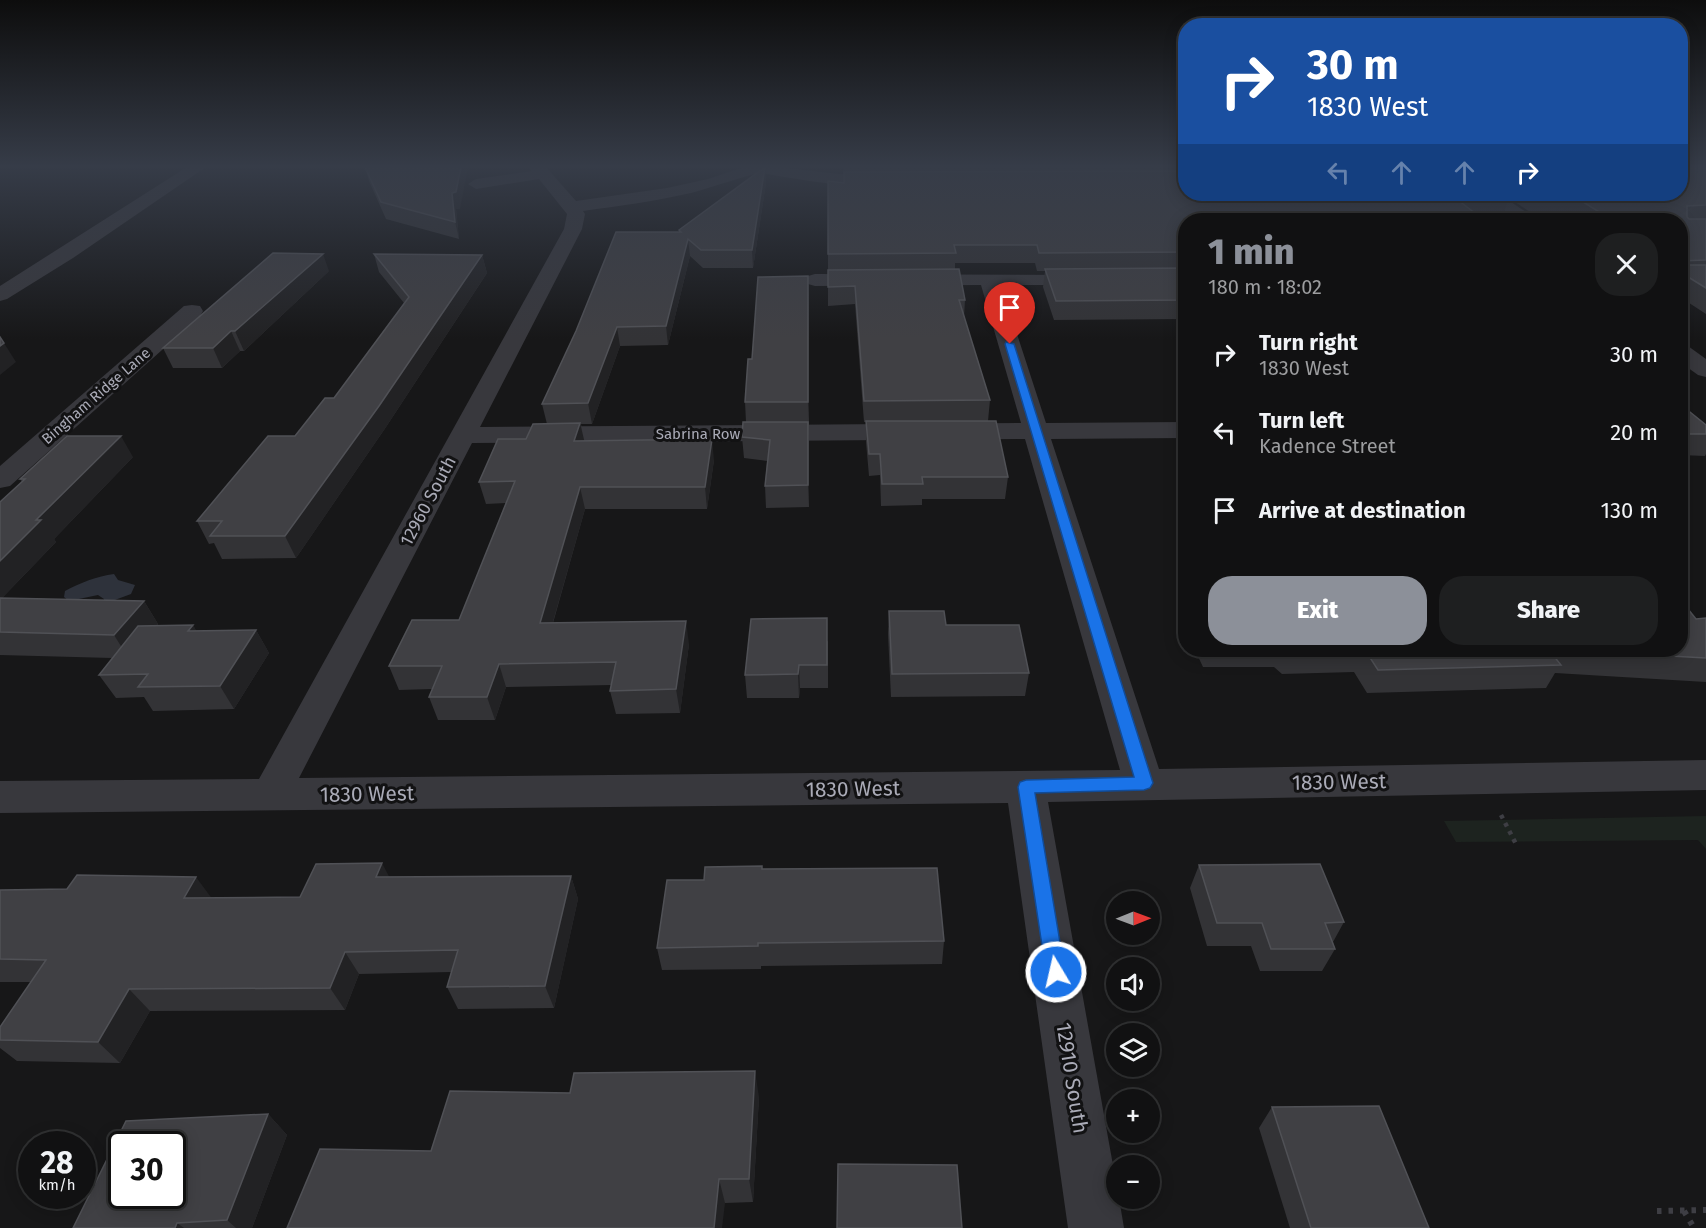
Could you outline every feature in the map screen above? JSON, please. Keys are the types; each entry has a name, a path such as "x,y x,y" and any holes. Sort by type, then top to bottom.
{"street":[{"path":"0,295 111,224"},
{"name":"12960 South","path":"270,794 575,224"},
{"path":"989,279 1144,783"},
{"path":"815,280 1104,279"},
{"name":"Bingham Ridge Lane","path":"0,480 192,311"},
{"path":"1688,357 1706,370"},
{"name":"Sabrina Row","path":"463,435 1178,430"},
{"name":"1830 West","path":"0,797 1026,787 1144,783 1706,775"},
{"name":"12910 South","path":"1026,787 1096,1228"}],"path":[{"path":"1499,812 1516,844"},
{"path":"1684,1210 1694,1228"},
{"path":"1658,1211 1706,1210"}],"shaded area":[{"path":"114,574 118,580 135,585 131,594 104,604 104,599 98,595 69,601 64,597 65,591 77,585"},
{"path":"1706,816 1706,849 1698,840 1456,842 1444,821"}],"building":[{"path":"687,224 756,224 752,250 701,250 688,239 666,326 617,327 588,403 542,404 576,331 616,232 681,232 679,230"},
{"path":"828,224 1178,224 1178,252 1039,253 1037,245 954,245 956,253 828,254"},
{"path":"1688,224 1706,224 1706,260 1688,261"},
{"path":"273,253 323,254 213,348 163,348"},
{"path":"374,254 482,255 379,406 285,536 210,536 222,521 197,521 268,436 295,436 325,398 334,398 409,297"},
{"path":"1688,265 1706,265 1706,288 1688,277"},
{"path":"1178,268 1178,300 1056,301 1045,269"},
{"path":"959,269 965,300 959,300 990,400 864,401 855,286 828,287 828,270"},
{"path":"808,276 808,402 745,402 748,359 752,359 758,277"},
{"path":"1688,410 1706,425 1706,434 1688,434"},
{"path":"866,421 996,421 1008,477 922,477 923,484 882,484 880,454 869,454"},
{"path":"743,422 808,422 808,485 765,486 770,440 742,437"},
{"path":"580,423 574,441 712,439 705,487 580,487 540,623 686,621 676,689 610,691 616,662 499,664 487,697 429,697 442,666 389,666 412,620 459,620 515,481 479,482 498,439 526,439 533,424"},
{"path":"67,436 121,436 36,520 41,520 0,561 0,502 25,479 20,479"},
{"path":"0,598 144,601 114,635 0,632"},
{"path":"1688,609 1696,619 1706,618 1706,658 1688,657"},
{"path":"889,611 944,611 946,625 1019,625 1029,673 892,674"},
{"path":"827,618 827,665 799,665 798,674 745,675 751,619"},
{"path":"193,625 188,631 256,630 220,686 138,687 148,674 99,675 138,626"},
{"path":"1370,657 1555,657 1561,665 1378,670"},
{"path":"382,863 376,877 571,876 545,986 447,987 458,950 345,952 330,988 129,989 98,1042 0,1040 0,1027 46,960 0,959 0,890 67,889 77,875 196,877 184,898 300,897 316,864"},
{"path":"1320,864 1344,922 1325,923 1335,949 1271,949 1262,923 1217,923 1199,865"},
{"path":"762,866 762,869 937,868 944,941 758,943 758,946 657,948 667,880 704,880 705,867"},
{"path":"755,1071 749,1179 719,1179 714,1228 287,1228 320,1149 431,1151 450,1091 570,1093 574,1073"},
{"path":"1379,1106 1429,1228 1311,1228 1272,1107"},
{"path":"268,1114 227,1220 177,1223 175,1228 73,1228 82,1209 96,1209 96,1182 108,1157 108,1209 186,1209 186,1131 121,1131 126,1121"},
{"path":"838,1164 957,1165 962,1228 837,1228"}],"route":[{"path":"1010,344 1144,783 1026,787 1056,972"}]}
